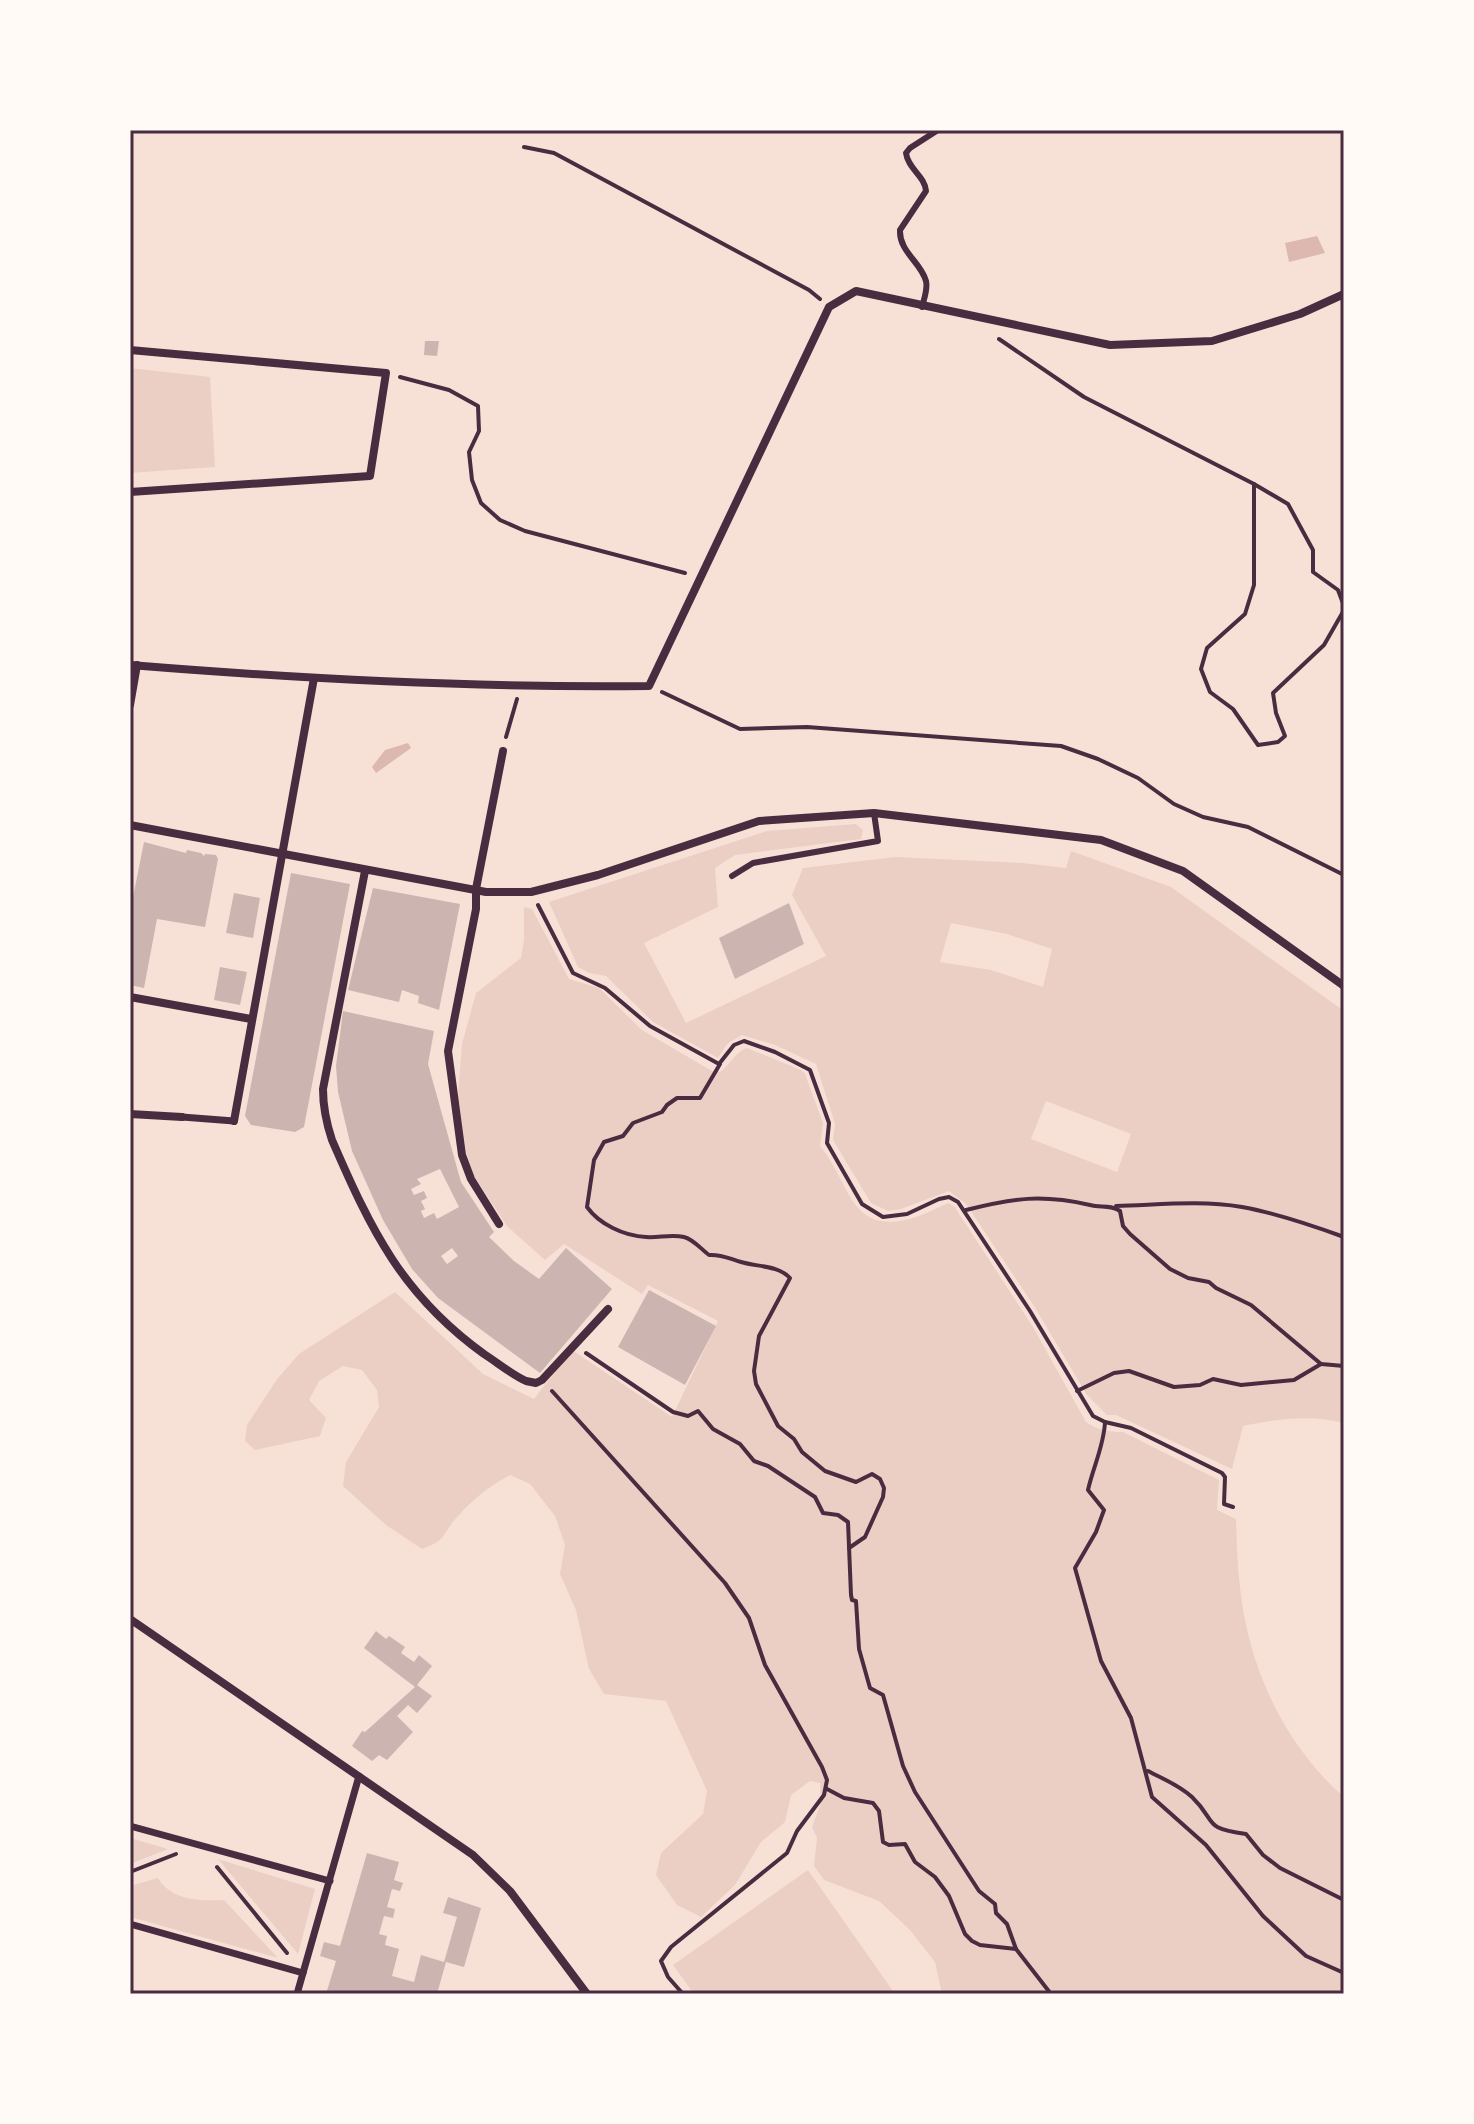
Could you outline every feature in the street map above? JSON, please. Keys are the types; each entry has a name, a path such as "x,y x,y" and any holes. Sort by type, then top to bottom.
{"street":[{"path":"130,705 134,665 314,678 520,687 649,686 829,307 856,291 1110,345 1146,346 1212,341 1300,314 1344,294"},
{"path":"130,350 386,373 370,476 130,492"},
{"path":"130,1114 234,1121 314,678"},
{"path":"499,1224 476,1189 462,1155 448,1051 503,751"},
{"path":"130,825 486,892 531,892 598,875 759,821 874,813 1101,840 1183,871 1344,986"},
{"path":"365,871 323,1089 326,1123 378,1237 395,1266 418,1295 451,1328 517,1377 536,1383 608,1309"},
{"path":"130,997 251,1019"},
{"path":"130,1619 473,1855 494,1873 587,1994"},
{"path":"297,1994 359,1776"},
{"path":"130,1826 330,1881"},
{"path":"130,1924 303,1973"}],"lane":[{"path":"922,307 927,284 900,237 900,230 926,191 926,184 911,167 906,153 938,130"},
{"path":"732,876 753,863 878,841 874,813"}],"path":[{"path":"524,147 554,153 809,290 829,307"},
{"path":"997,337 1084,397 1254,484 1288,504 1313,550 1313,572 1338,590 1344,608 1324,645 1273,693 1276,713 1285,736 1278,742 1258,745 1233,709 1210,692 1201,669 1207,648 1245,614 1254,585 1254,484"},
{"path":"386,373 449,390 478,406 479,431 469,452 472,480 481,503 500,520 576,546 702,576"},
{"path":"649,686 740,729 807,727 1061,746 1138,778 1174,804 1203,817 1248,827 1344,875"},
{"path":"503,751 520,687"},
{"path":"531,892 573,973 605,988 650,1026 719,1064"},
{"path":"849,1548 865,1537 878,1510 884,1488 880,1479 872,1474 856,1482 825,1471 778,1426 756,1384 754,1371 759,1336 790,1278 784,1271 717,1254 709,1255 689,1238 628,1234 608,1226 587,1207 594,1160 604,1142 623,1136 633,1123 662,1112 677,1098 700,1098 719,1064 734,1045 744,1041 810,1070 829,1123 827,1143 862,1204 883,1217 895,1216 949,1197 966,1210 1093,1416 1131,1428 1222,1473 1225,1477 1224,1504 1233,1507"},
{"path":"966,1210 1037,1197 1093,1206 1199,1203 1242,1207 1300,1221 1344,1237"},
{"path":"1114,1206 1120,1211 1123,1226 1130,1234 1170,1269 1188,1278 1209,1282 1251,1305 1321,1364 1344,1366"},
{"path":"575,1343 602,1366 673,1412 688,1416 698,1411 713,1429 740,1444 754,1461 768,1466 815,1497 823,1513 844,1517 850,1529 851,1595 852,1600 856,1601 859,1649 870,1688 883,1695 903,1766 915,1792 979,1891 995,1904 996,1913 1007,1924 1016,1949 1051,1994"},
{"path":"1077,1391 1114,1373 1129,1371 1174,1387 1200,1385 1213,1379 1241,1385 1294,1380 1321,1364"},
{"path":"542,1380 725,1583 749,1618 765,1665 822,1767 827,1789 797,1831 787,1853 671,1947 661,1961 668,1977 683,1994"},
{"path":"1105,1422 1104,1441 1094,1462 1088,1490 1104,1510 1096,1532 1075,1568 1101,1661 1131,1718 1152,1797 1206,1845 1263,1916 1306,1956 1344,1973"},
{"path":"1146,1770 1191,1797 1212,1825 1220,1830 1246,1834 1263,1855 1280,1868 1344,1900"},
{"path":"827,1789 844,1798 873,1803 879,1811 883,1842 889,1845 905,1844 915,1862 935,1877 949,1896 965,1934 972,1941 980,1945 1016,1949"},
{"path":"130,1872 200,1845 303,1973"}],"shaded area":[{"path":"1317,236 1325,253 1289,262 1285,243"},
{"path":"130,368 210,377 215,467 130,473"},
{"path":"408,743 411,748 376,773 372,767 385,750"},
{"path":"856,824 863,830 861,839 735,855 715,868 718,907 644,943 686,1023 826,956 792,895 803,868 895,857 1066,868 1071,851 1171,887 1344,1011 1344,1423 1294,1418 1243,1426 1232,1469 1116,1415 1107,1415 1087,1395 1034,1306 966,1204 949,1191 888,1211 871,1203 833,1140 835,1124 816,1064 775,1045 742,1035 727,1044 718,1058 653,1022 606,976 578,967 549,902 767,831","holes":["951,923 1007,934 1052,949 1043,987 991,970 940,962","1046,1101 1131,1134 1117,1172 1031,1139"]},
{"path":"524,907 532,909 569,979 599,988 642,1030 712,1071 720,1072 747,1048 801,1070 823,1123 820,1146 862,1212 885,1222 910,1219 948,1203 954,1206 1033,1327 1086,1422 1103,1430 1123,1432 1219,1480 1217,1510 1236,1519 1244,1617 1251,1646 1272,1702 1304,1753 1344,1797 1344,1994 942,1994 935,1962 910,1930 879,1901 824,1880 814,1866 817,1838 812,1827 821,1803 820,1783 810,1781 791,1795 785,1822 761,1842 735,1885 701,1917 677,1905 656,1875 661,1853 703,1814 707,1791 666,1701 604,1694 589,1669 576,1610 560,1574 565,1545 555,1516 530,1484 510,1475 503,1479 470,1503 441,1539 422,1549 386,1525 343,1486 346,1462 379,1407 377,1390 362,1370 343,1366 319,1381 309,1400 326,1418 320,1436 255,1450 245,1441 247,1425 277,1379 299,1354 395,1292 483,1374 534,1399 572,1350 672,1417 718,1321 648,1285 642,1294 564,1244 545,1260 507,1226 474,1176 466,1151 458,1096 462,1044 476,993 521,958"},
{"path":"130,1838 168,1849 130,1864"},
{"path":"218,1859 315,1889 298,1954"},
{"path":"808,1870 895,1994 694,1994 673,1965"},
{"path":"158,1878 171,1891 187,1898 224,1900 278,1958 130,1917 130,1886"}],"building":[{"path":"425,341 439,341 437,356 424,355"},
{"path":"144,842 186,853 187,850 204,856 216,855 218,859 205,927 157,919 144,988 130,985 130,912"},
{"path":"291,873 350,884 304,1127 295,1132 251,1125 245,1116"},
{"path":"373,888 460,904 439,1010 418,1003 419,996 402,990 399,1002 348,990"},
{"path":"234,893 260,898 253,938 226,933"},
{"path":"789,903 804,944 735,979 719,938"},
{"path":"220,967 247,972 240,1005 214,1000"},
{"path":"343,1011 434,1031 428,1064 461,1182 494,1232 489,1237 539,1279 566,1248 612,1289 540,1373 438,1298 412,1269 383,1220 352,1151 338,1092 336,1066","holes":["440,1169 459,1207 437,1219 434,1213 424,1218 421,1211 425,1209 421,1201 427,1198 424,1191 414,1195 411,1189 421,1184 417,1179","452,1248 458,1256 447,1264 441,1256"]},
{"path":"649,1290 716,1326 685,1385 618,1347"},
{"path":"376,1631 405,1647 401,1653 414,1662 419,1655 432,1666 417,1685 432,1696 417,1713 408,1705 397,1716 413,1732 387,1760 379,1755 372,1761 352,1746 362,1731 365,1732 415,1687 364,1648"},
{"path":"367,1853 399,1862 394,1880 403,1883 400,1891 392,1889 387,1907 395,1909 393,1918 384,1916 379,1934 387,1936 385,1945 399,1949 392,1976 414,1982 421,1955 444,1962 457,1917 443,1913 448,1897 481,1908 464,1967 446,1962 437,1994 326,1994 336,1961 320,1956 324,1942 340,1946"}]}
